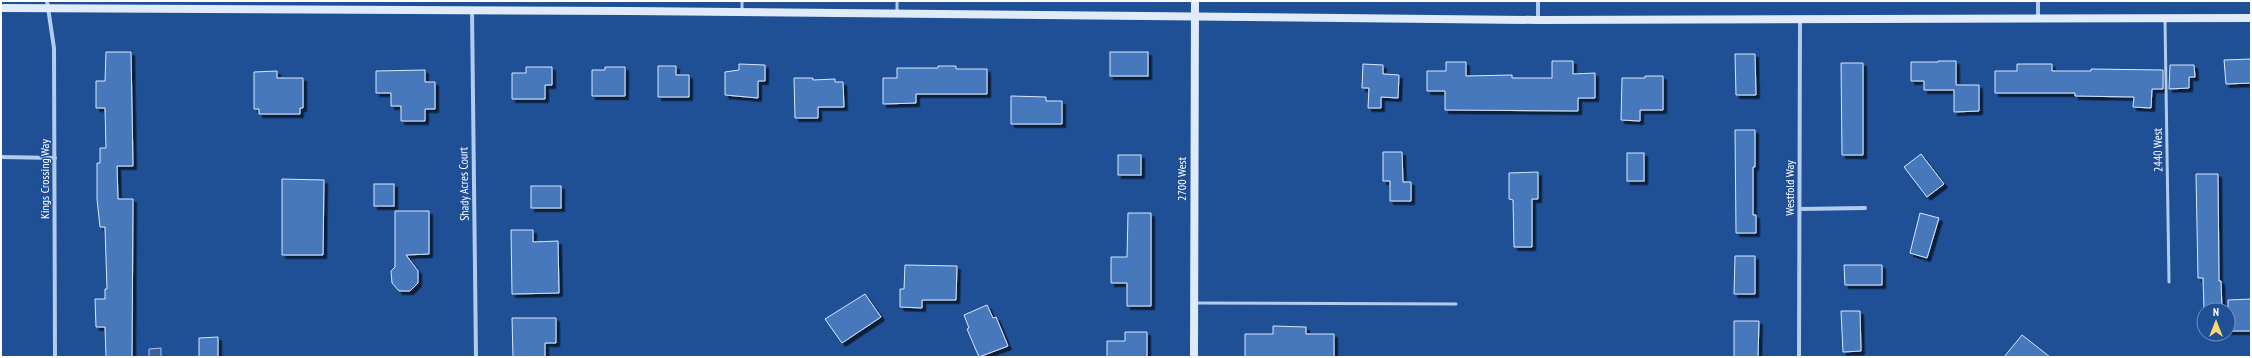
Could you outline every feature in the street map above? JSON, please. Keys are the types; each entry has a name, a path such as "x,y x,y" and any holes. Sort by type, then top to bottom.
{"main road":[{"name":"2700 West","path":"1194,357 1195,1"},
{"path":"1,8 47,5 1538,20 2251,18"}],"street":[{"path":"1538,1 1538,20"},
{"path":"2038,1 2038,18"},
{"name":"Kings Crossing Way","path":"47,5 54,48 55,357"},
{"name":"Shady Acres Court","path":"472,10 476,357"},
{"name":"Westfold Way","path":"1799,357 1800,19"},
{"path":"1,157 55,158"},
{"path":"1800,209 1865,208"}],"lane":[{"path":"742,1 742,12"},
{"path":"896,1 896,13"},
{"name":"2440 West","path":"2165,18 2169,282"},
{"path":"1194,303 1456,304"}],"water":[{"path":"161,348 161,357 149,357 149,349"}],"building":[{"path":"106,52 131,52 133,166 117,166 118,199 133,199 132,357 106,357 105,327 96,327 95,299 105,299 105,289 107,289 105,227 100,227 97,199 97,163 100,163 100,148 106,148 105,108 96,108 96,81 105,81"},
{"path":"1110,52 1148,52 1148,76 1110,76"},
{"path":"1735,54 1755,54 1756,95 1736,95"},
{"path":"2251,59 2251,83 2226,84 2224,60"},
{"path":"1552,61 1573,61 1573,74 1595,73 1595,98 1578,98 1578,111 1445,110 1445,91 1427,91 1427,71 1446,71 1446,62 1466,62 1466,76 1512,75 1512,78 1552,78"},
{"path":"1956,61 1956,85 1979,85 1979,111 1954,112 1954,90 1924,90 1924,81 1911,81 1911,62"},
{"path":"1841,63 1863,63 1863,155 1842,155"},
{"path":"739,64 765,65 765,81 758,81 758,98 725,95 725,72 739,70"},
{"path":"1363,64 1383,65 1383,74 1399,75 1398,98 1381,97 1381,108 1368,108 1369,88 1362,88"},
{"path":"2017,64 2052,64 2052,71 2091,71 2091,69 2163,70 2163,89 2152,89 2151,108 2133,107 2134,97 2075,96 2075,93 1995,93 1995,71 2017,71"},
{"path":"2170,65 2194,65 2195,77 2189,77 2189,88 2169,89"},
{"path":"658,66 676,66 676,75 689,75 689,97 658,97"},
{"path":"938,66 956,66 956,69 987,69 987,94 916,94 916,103 883,104 883,78 897,78 897,68 938,68"},
{"path":"526,67 552,67 552,85 545,85 545,99 512,99 512,73 526,73"},
{"path":"605,67 625,67 625,96 592,96 592,70 605,70"},
{"path":"425,70 425,82 435,82 435,109 425,109 425,121 401,121 401,106 391,106 391,93 376,93 376,71"},
{"path":"277,71 277,78 303,78 303,108 300,108 300,114 259,114 259,109 254,109 254,72"},
{"path":"1645,76 1663,76 1663,110 1640,110 1640,121 1621,120 1622,78 1645,78"},
{"path":"794,78 813,78 813,80 835,79 835,82 843,82 844,107 818,107 818,118 795,118"},
{"path":"1011,96 1046,97 1046,101 1062,101 1062,124 1011,124"},
{"path":"1735,130 1755,130 1753,215 1756,215 1756,233 1736,233"},
{"path":"1383,152 1402,152 1403,182 1411,182 1411,201 1390,201 1390,181 1383,181"},
{"path":"1627,153 1644,153 1644,181 1627,181"},
{"path":"1921,154 1944,184 1927,197 1904,167"},
{"path":"1118,155 1141,155 1141,175 1118,175"},
{"path":"1538,172 1538,199 1532,199 1532,247 1514,247 1513,200 1509,199 1509,173"},
{"path":"2196,174 2218,174 2219,281 2221,281 2222,302 2204,302 2203,278 2198,278"},
{"path":"282,179 324,180 323,255 282,255"},
{"path":"374,184 394,184 394,206 374,206"},
{"path":"531,186 561,186 561,208 531,208"},
{"path":"395,211 429,211 429,254 406,255 418,271 418,283 410,291 399,291 392,283 391,271 395,267"},
{"path":"1128,213 1151,213 1151,306 1127,306 1127,283 1111,283 1111,257 1127,257"},
{"path":"1920,213 1939,218 1927,258 1910,253"},
{"path":"511,230 533,230 533,242 558,241 559,293 512,294"},
{"path":"1735,256 1755,256 1755,294 1734,294"},
{"path":"905,265 957,266 956,300 922,300 922,308 900,307 900,289 904,289"},
{"path":"1844,265 1882,265 1882,285 1845,285"},
{"path":"865,294 881,317 842,343 825,319"},
{"path":"2251,299 2251,331 2236,331 2236,302 2228,302 2228,300"},
{"path":"987,305 993,318 996,317 1008,346 979,357 967,329 969,328 964,315"},
{"path":"1841,311 1860,311 1861,351 1843,352"},
{"path":"512,318 556,318 556,343 545,343 545,357 513,357"},
{"path":"1734,321 1759,321 1758,357 1734,357"},
{"path":"1273,326 1306,327 1306,334 1334,334 1334,357 1245,357 1245,334 1273,334"},
{"path":"1125,332 1147,332 1147,357 1107,357 1107,341 1125,341"},
{"path":"2022,335 2050,357 2004,357"},
{"path":"218,337 218,357 199,357 199,338"}]}
